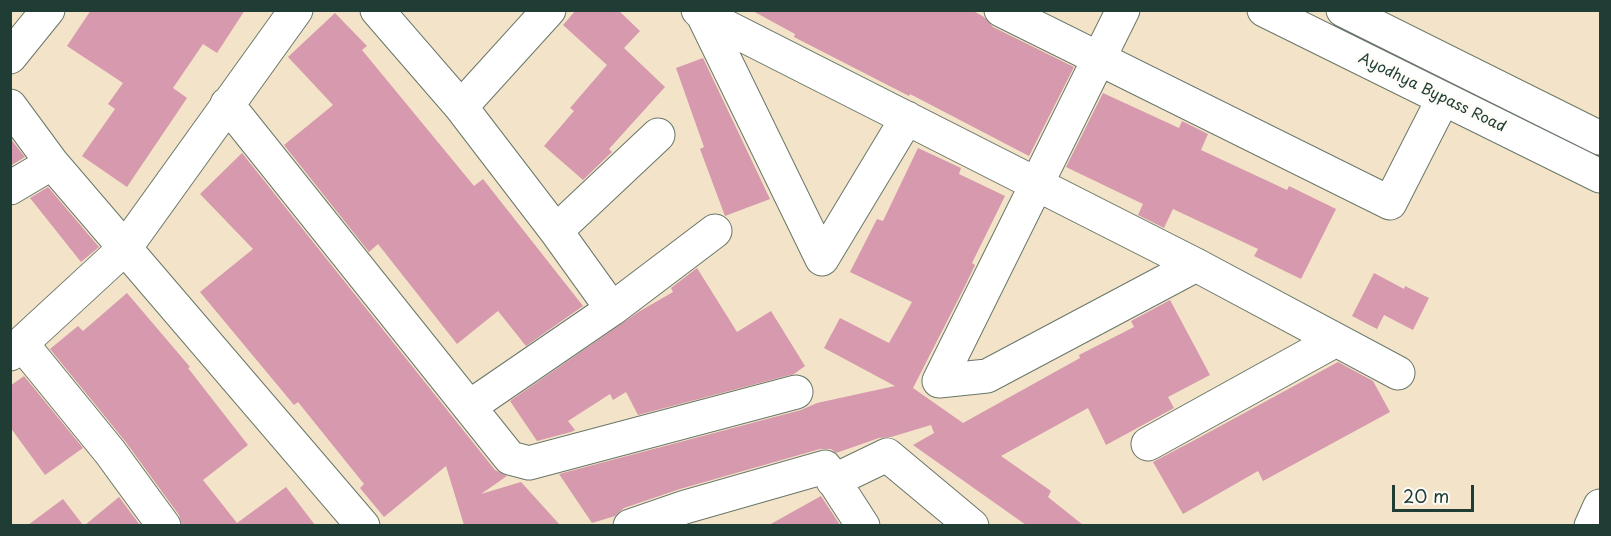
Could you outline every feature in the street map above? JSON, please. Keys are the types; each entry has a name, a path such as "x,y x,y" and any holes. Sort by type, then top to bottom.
{"street":[{"path":"10,57 48,10"},
{"path":"164,525 110,452 16,349 125,248 296,10"},
{"path":"377,10 460,107 556,231 612,309"},
{"path":"460,107 549,10"},
{"path":"1001,10 1390,203 1443,99"},
{"path":"1123,10 939,381 987,376 1196,265"},
{"name":"Ayodhya Bypass Road","path":"1264,10 1600,176"},
{"path":"1343,10 1600,138"},
{"path":"700,13 822,259 907,118"},
{"path":"700,13 1196,265 1398,373"},
{"path":"227,104 510,458 529,464 796,392"},
{"path":"10,106 52,163 363,525"},
{"path":"556,231 658,135"},
{"path":"10,188 52,163"},
{"path":"469,407 612,309 715,231"},
{"path":"1148,444 1336,340"},
{"path":"833,481 887,454 972,525"},
{"path":"630,525 691,516 825,467 863,525"},
{"path":"1591,525 1600,506"}],"building":[{"path":"91,10 245,10 217,53 203,44 173,88 187,98 127,187 82,156 115,109 108,104 123,83 67,46"},
{"path":"576,10 618,10 640,31 624,48 665,87 609,149 612,152 583,180 544,146 574,111 570,108 607,65 563,25"},
{"path":"751,10 972,10 984,17 993,27 1074,67 1029,156 794,37 795,34"},
{"path":"335,13 367,46 362,50 474,186 483,179 583,306 526,346 498,311 457,344 378,244 369,252 284,145 333,105 288,57"},
{"path":"703,58 770,199 725,216 700,149 704,147 676,68"},
{"path":"1103,93 1179,128 1182,121 1208,134 1201,150 1287,190 1289,186 1336,209 1301,279 1254,256 1258,249 1173,209 1164,228 1138,215 1143,204 1066,167"},
{"path":"10,138 25,157 10,166"},
{"path":"918,148 961,168 959,174 1005,196 972,263 975,265 964,288 913,388 963,423 1080,358 1079,355 1134,327 1131,321 1170,300 1210,375 1168,397 1174,408 1106,445 1088,408 1001,456 1051,491 1048,497 1083,525 1026,525 913,445 934,433 931,425 891,437 879,438 836,453 831,449 820,449 680,489 624,508 615,516 592,523 559,474 801,410 817,403 895,386 824,348 840,318 889,343 912,302 850,272 877,219 883,221"},
{"path":"242,153 495,470 507,476 481,494 521,482 560,525 464,525 446,466 384,517 360,488 364,484 298,402 294,405 200,292 253,249 200,194"},
{"path":"48,187 99,247 81,262 30,198"},
{"path":"697,268 737,332 771,311 805,366 794,374 638,415 626,392 613,400 610,394 568,421 575,430 537,441 510,401 640,311 673,292 671,288"},
{"path":"1374,273 1404,289 1405,286 1429,298 1413,330 1384,315 1377,329 1352,316"},
{"path":"127,293 190,367 188,368 248,445 203,480 237,523 286,487 315,525 182,525 179,515 125,441 50,349 78,326 83,331"},
{"path":"1338,362 1373,381 1390,412 1263,481 1258,471 1183,514 1153,462"},
{"path":"24,376 83,448 45,475 10,427 10,386"},
{"path":"821,496 840,525 769,525"},
{"path":"119,497 140,525 85,525"},
{"path":"63,499 83,525 28,525"}]}
